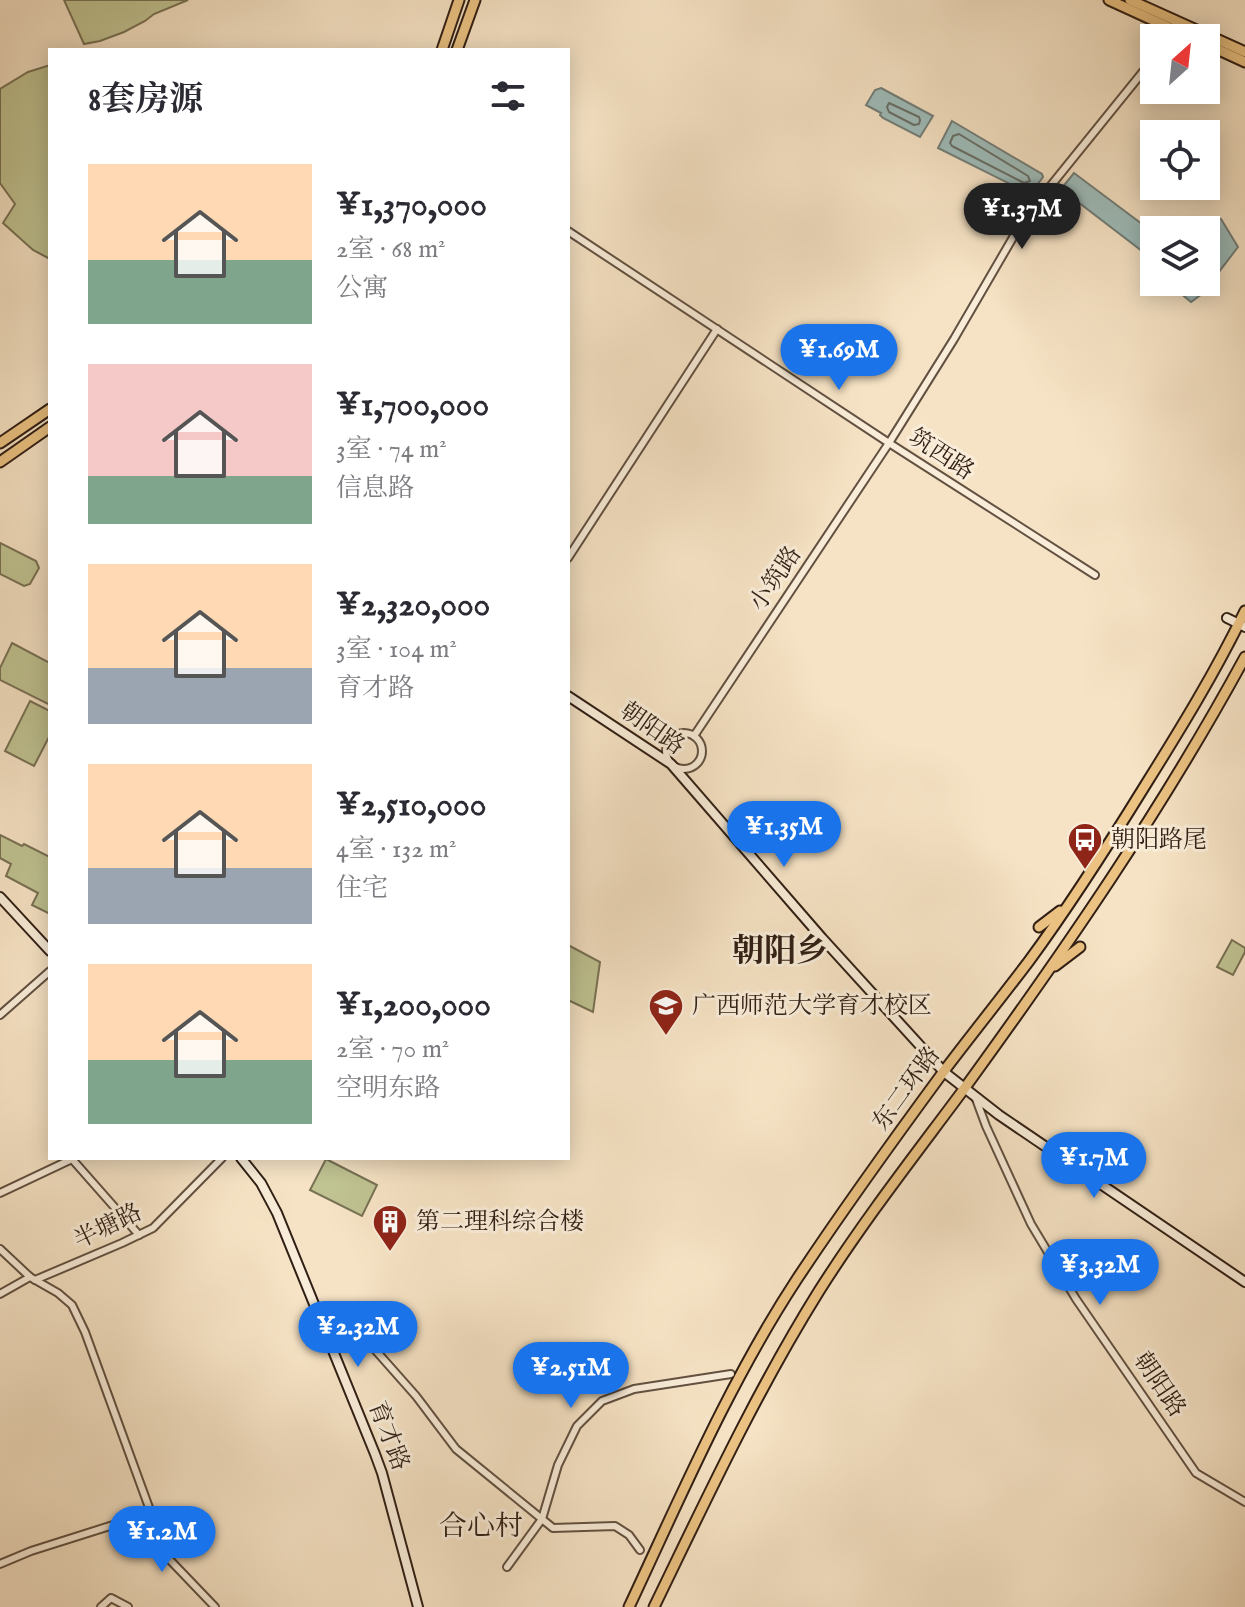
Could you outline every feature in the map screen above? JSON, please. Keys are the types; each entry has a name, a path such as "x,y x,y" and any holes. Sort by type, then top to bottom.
{"main road":[{"path":"443,48 459,0"},
{"path":"458,48 475,0"},
{"path":"1109,0 1161,24"},
{"path":"1130,0 1245,52"},
{"path":"1220,50 1245,62"},
{"path":"0,443 48,410"},
{"path":"0,462 48,428"},
{"name":"东二环路","path":"629,1607 716,1423 795,1282 944,1072 1070,904 1242,626 1245,611"},
{"name":"东二环路","path":"654,1607 739,1431 821,1289 1125,858 1221,702 1245,657"},
{"path":"1039,927 1070,904"},
{"path":"1046,974 1080,947"}],"street":[{"name":"小筑路","path":"694,736 889,443 1015,234 1140,75"},
{"name":"筑西路","path":"570,232 1095,575"},
{"path":"570,555 717,329"},
{"path":"1227,618 1242,626"},
{"name":"朝阳路","path":"570,697 671,764 822,938 944,1072 1037,1141 1245,1282"},
{"path":"683,733 694,736 702,751 698,762 688,769 671,764 666,754 672,737 683,733"},
{"path":"0,897 48,949"},
{"path":"0,1015 48,973"},
{"name":"朝阳路","path":"976,1097 1031,1224 1076,1299 1196,1473 1245,1502"},
{"path":"0,1193 70,1160"},
{"path":"73,1160 139,1235"},
{"name":"半塘路","path":"0,1294 153,1228 220,1160"},
{"name":"育才路","path":"243,1160 269,1198 382,1473 418,1607"},
{"path":"0,1249 32,1278 72,1305 85,1332 151,1513 0,1564"},
{"path":"316,1309 339,1319 362,1335 416,1396 456,1449 553,1528 615,1526 629,1535 640,1550"},
{"path":"507,1567 542,1519 558,1465 577,1426 602,1401 634,1389 731,1374"},
{"path":"143,1516 169,1559 215,1607"},
{"path":"101,1607 111,1598 128,1607"}],"green space":[{"path":"64,0 188,0 154,14 124,32 84,44"},
{"path":"48,66 48,258 33,250 3,223 15,204 0,183 0,89 28,72"},
{"path":"0,543 36,561 39,568 30,584 24,586 0,574"},
{"path":"12,643 48,662 48,704 0,680 0,668"},
{"path":"30,701 48,710 48,739 34,766 5,751"},
{"path":"0,835 48,856 48,913 32,905 38,893 6,876 11,864 0,858"},
{"path":"1232,940 1245,948 1233,975 1217,967"},
{"path":"570,946 600,962 593,1012 570,1001"},
{"path":"325,1160 377,1185 362,1216 310,1190"}],"water":[{"path":"881,88 933,116 920,137 883,118 881,113 866,105 875,90"},
{"path":"952,121 1043,177 1030,194 938,148"},
{"path":"1074,173 1140,222 1140,249 1061,189"},
{"path":"1220,219 1221,219 1238,247 1220,270"},
{"path":"1184,296 1199,296 1191,302"}],"place":[{"name":"朝阳路尾","path":"1085,871"},
{"name":"广西师范大学育才校区","path":"666,1037"},
{"name":"第二理科综合楼","path":"390,1253"}],"district":[{"name":"朝阳乡","path":"780,952"},
{"name":"合心村","path":"481,1527"}]}
